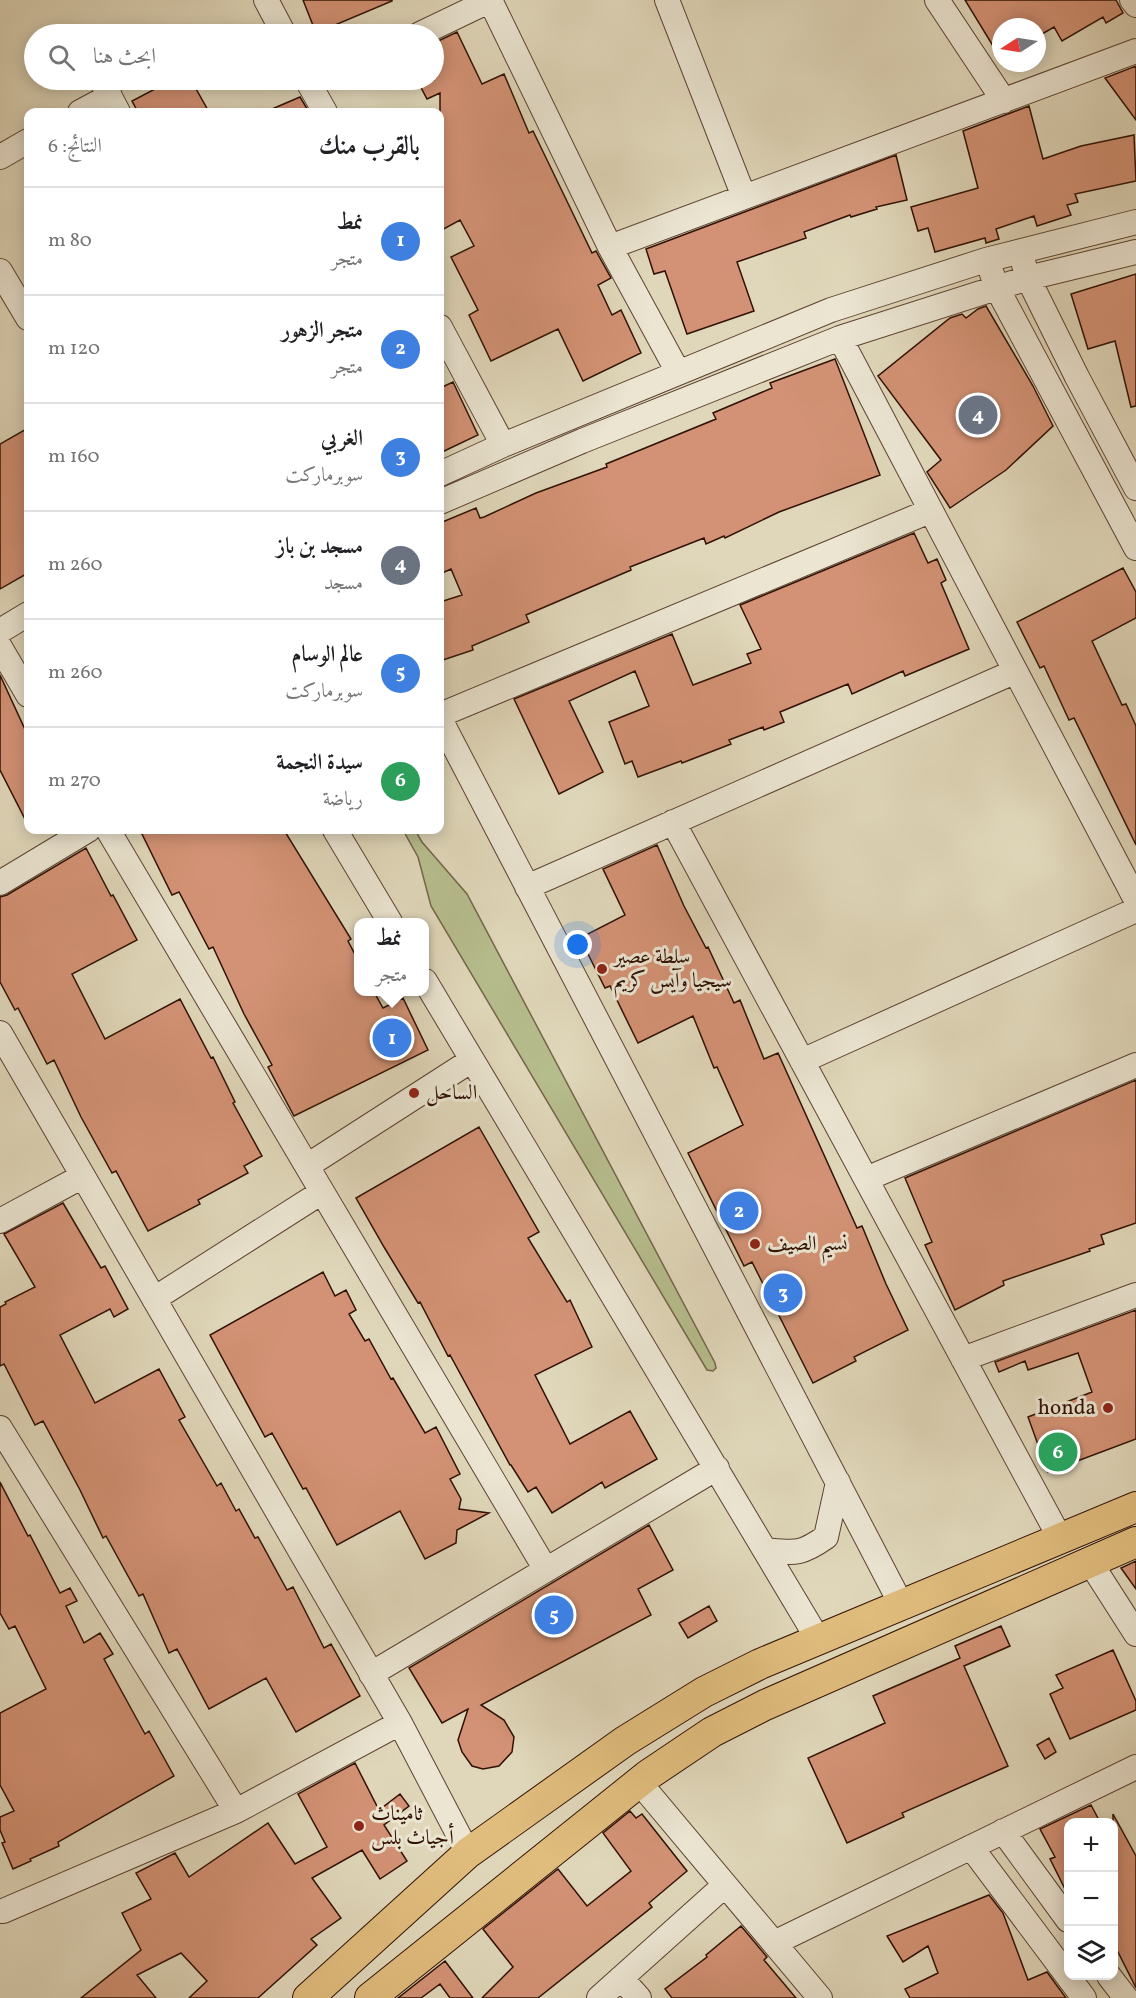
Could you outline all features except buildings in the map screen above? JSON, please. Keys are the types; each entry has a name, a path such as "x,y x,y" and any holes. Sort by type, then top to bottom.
{"main road":[{"path":"308,1998 468,1853 625,1741 704,1692 760,1664 1136,1507"},
{"path":"370,1998 639,1782 712,1732 765,1705 1136,1542"}],"street":[{"path":"266,0 279,24"},
{"path":"441,24 491,0 610,247 678,372"},
{"path":"667,0 744,197"},
{"path":"937,0 1004,101"},
{"path":"1132,0 1136,5"},
{"path":"610,247 1136,51"},
{"path":"318,90 324,108"},
{"path":"88,108 110,96"},
{"path":"0,157 24,143"},
{"path":"444,472 503,445 831,310 986,260 1136,222"},
{"path":"1020,251 1028,278 1077,377 1127,450 1136,488"},
{"path":"444,500 582,441 840,338 1028,278 1136,252"},
{"path":"986,260 997,288 1136,548"},
{"path":"0,270 24,311"},
{"path":"444,334 503,445"},
{"path":"840,338 1136,900"},
{"path":"444,715 930,511"},
{"path":"0,631 24,616"},
{"path":"0,647 24,688"},
{"path":"527,887 1014,672"},
{"path":"444,725 902,1606"},
{"path":"674,822 1061,1540"},
{"path":"0,883 81,834"},
{"path":"110,834 546,1570"},
{"path":"337,834 388,918"},
{"path":"802,1061 1136,910"},
{"path":"429,988 819,1641"},
{"path":"0,1034 400,1724 468,1853"},
{"path":"307,1166 472,1060"},
{"path":"866,1179 1136,1065"},
{"path":"0,1221 83,1176"},
{"path":"154,1299 322,1192"},
{"path":"963,1359 1136,1295"},
{"path":"3,1440 236,1811"},
{"path":"371,1674 717,1468"},
{"path":"765,1550 794,1553 808,1549 826,1537 838,1482"},
{"path":"1090,1562 1136,1634"},
{"path":"1,1915 236,1811 400,1724"},
{"path":"774,1943 1136,1767"},
{"path":"639,1782 820,1998"},
{"path":"1003,1831 1064,1915"},
{"path":"971,1847 1084,1998"},
{"path":"599,1998 725,1885"},
{"path":"621,1978 639,1998"},
{"path":"1112,1980 1126,1998"}],"green space":[{"path":"405,834 417,834 467,894 715,1363 716,1368 713,1371 707,1370 431,906 418,857"}],"place":[{"name":"مسجد بن باز","path":"978,415"},
{"name":"سلطة عصير سيجيا وآيس كريم","path":"602,969"},
{"name":"نمط","path":"392,1038"},
{"name":"الساحل","path":"414,1093"},
{"name":"متجر الزهور","path":"739,1211"},
{"name":"نسيم الصيف","path":"755,1244"},
{"name":"الغربي","path":"783,1293"},
{"name":"honda","path":"1108,1408"},
{"name":"سيدة النجمة","path":"1058,1452"},
{"name":"عالم الوسام","path":"554,1615"},
{"name":"ثاميناث أجياث بلس","path":"359,1826"}]}
